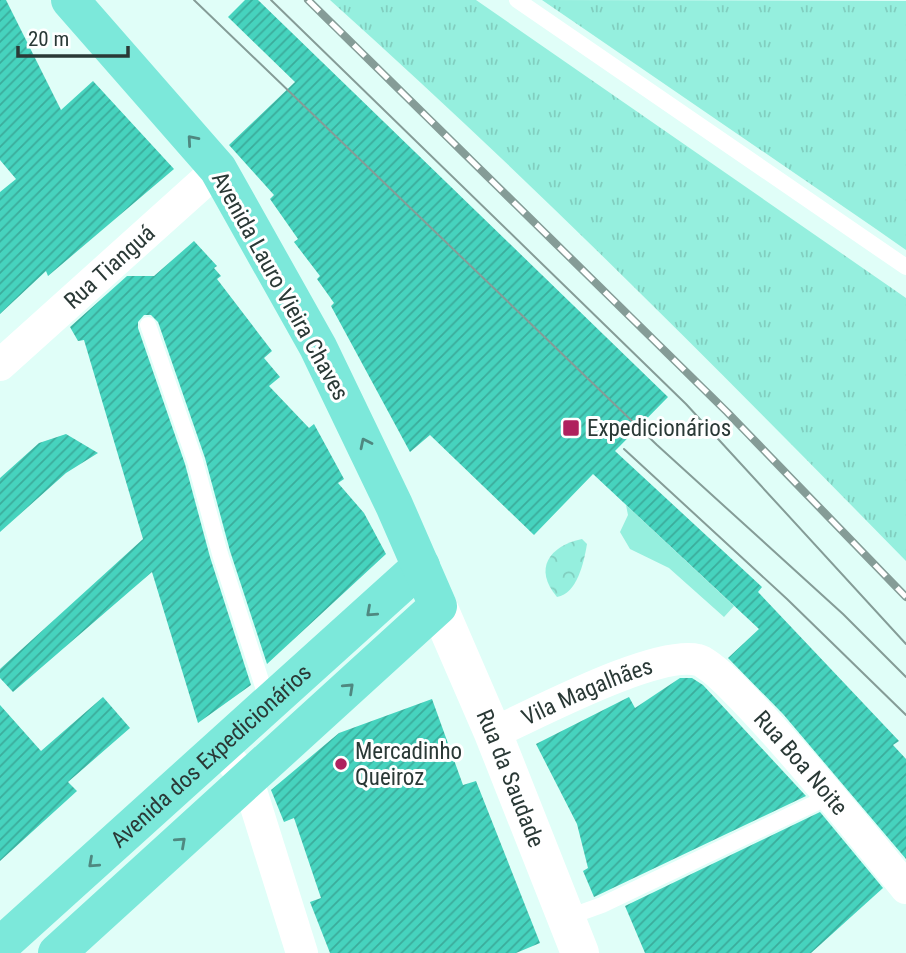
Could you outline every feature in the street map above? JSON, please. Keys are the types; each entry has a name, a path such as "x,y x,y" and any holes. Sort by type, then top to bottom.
{"main road":[{"name":"Avenida Lauro Vieira Chaves","path":"70,0 218,169 318,347 438,606"},
{"name":"Avenida dos Expedicionários","path":"0,947 421,566"},
{"name":"Avenida dos Expedicionários","path":"57,953 438,606"},
{"name":"Rua da Saudade","path":"438,606 494,733 580,953"}],"street":[{"name":"Rua Tianguá","path":"0,365 218,169"},
{"name":"Rua Boa Noite","path":"682,660 697,659 710,665 830,796 906,888"},
{"name":"Vila Magalhães","path":"494,733 649,664 682,660"},
{"path":"220,748 248,781 302,953"}],"lane":[{"path":"517,0 906,267"},
{"path":"148,324 195,461 220,554 269,705"},
{"path":"566,918 602,905 830,796"}],"green space":[{"path":"330,0 476,0 906,298 906,561 694,346 551,206"},
{"path":"542,0 906,1 906,250 876,229"},
{"path":"626,505 734,606 724,617 669,568 630,549 620,532 628,515"},
{"path":"582,539 587,544 578,576 570,590 557,597 546,577 548,560 561,547"}],"building":[{"path":"0,0 6,0 61,110 93,81 174,169 48,276 46,271 0,314 0,192 16,179 0,160"},
{"path":"245,0 258,0 668,397 615,451 762,587 758,592 899,741 893,745 906,759 906,859 783,714 728,658 759,629 593,474 534,535 430,435 410,452 331,306 334,303 317,279 320,276 294,242 298,239 270,199 274,195 229,145 295,82 228,17"},
{"path":"194,241 217,266 214,268 221,276 217,279 272,351 264,358 280,377 269,386 309,428 314,424 344,479 338,483 364,513 386,554 267,664 230,551 205,458 158,322 151,315 144,315 138,322 138,328 185,464 210,557 251,685 198,723 152,572 13,692 0,678 0,669 143,539 84,340 78,341 70,327 127,276 154,276"},
{"path":"66,434 98,453 66,473 0,532 0,478 39,443"},
{"path":"680,678 692,678 703,685 806,796 594,897 583,871 588,868 577,824 536,744 629,697 635,708"},
{"path":"103,697 130,728 68,782 77,791 0,861 0,705 41,751"},
{"path":"432,699 463,785 476,781 540,943 516,953 330,953 310,902 321,898 294,818 284,822 271,790 339,733"},
{"path":"820,812 883,888 811,953 645,953 625,906"}],"tram line":[{"path":"194,0 657,445 843,614 906,677"},
{"path":"271,0 686,404 906,644"},
{"path":"624,449 787,599 906,715"}],"railway":[{"path":"308,0 727,412 906,597"}],"place":[{"name":"Expedicionários","path":"571,428"},
{"name":"Mercadinho Queiroz","path":"341,764"}]}
